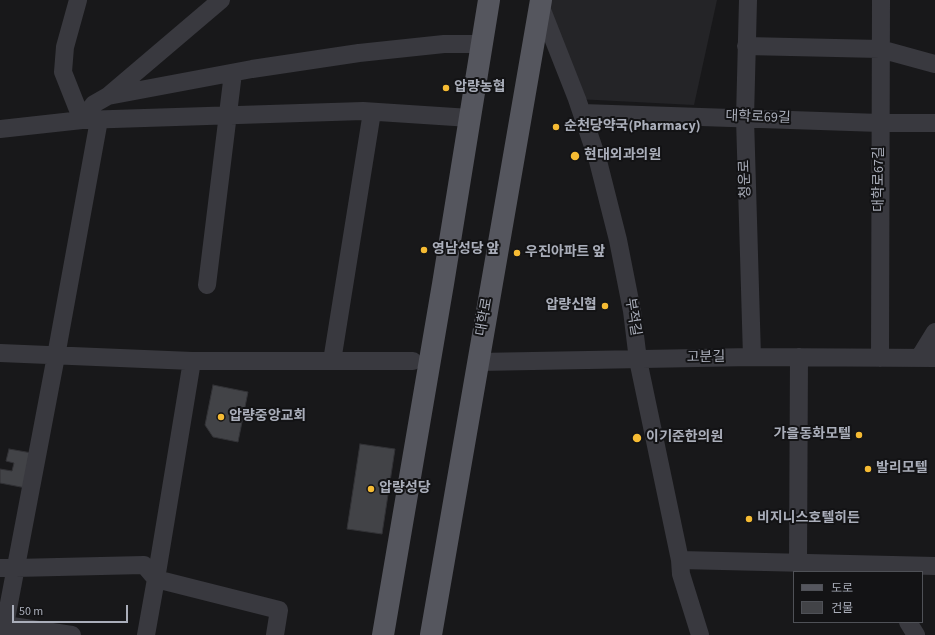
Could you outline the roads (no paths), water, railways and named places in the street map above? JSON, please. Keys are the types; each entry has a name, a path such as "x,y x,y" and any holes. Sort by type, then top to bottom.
{"main road":[{"path":"383,635 443,284 489,0"},
{"name":"대학로","path":"431,635 520,123 539,2"}],"street":[{"path":"78,0 65,47 63,72 90,120"},
{"path":"72,635 4,630 8,568 56,356 90,120 94,104 108,96 221,0"},
{"name":"청운로","path":"748,0 745,118 752,357"},
{"name":"대학로67길","path":"880,358 881,0"},
{"name":"부적길","path":"539,2 582,113 598,161 618,240 632,311 638,360 680,560 681,574 700,635"},
{"path":"108,96 233,73 359,54 444,44 483,44"},
{"path":"746,46 880,49 935,64"},
{"path":"207,285 229,116 233,73"},
{"path":"0,129 90,120 363,111 470,118"},
{"path":"332,361 372,112"},
{"name":"대학로69길","path":"582,113 880,123 935,123"},
{"path":"927,358 935,332"},
{"path":"0,353 192,361 413,361"},
{"name":"고분길","path":"478,362 752,357 927,358"},
{"path":"798,563 799,357"},
{"path":"146,635 192,361"},
{"path":"680,560 798,563 877,568 935,566"},
{"path":"8,568 144,565 156,579 279,610 276,635"},
{"path":"909,623 916,635"}],"place":[{"name":"압량농협","path":"446,88"},
{"name":"순천당약국(Pharmacy)","path":"556,127"},
{"name":"현대외과의원","path":"575,156"},
{"name":"영남성당 앞","path":"424,250"},
{"name":"우진아파트 앞","path":"517,253"},
{"name":"압량신협","path":"605,306"},
{"name":"압량중앙교회","path":"221,417"},
{"name":"가을동화모텔","path":"859,435"},
{"name":"이기준한의원","path":"637,438"},
{"name":"발리모텔","path":"868,469"},
{"name":"압량성당","path":"371,489"},
{"name":"비지니스호텔히든","path":"749,519"}]}
